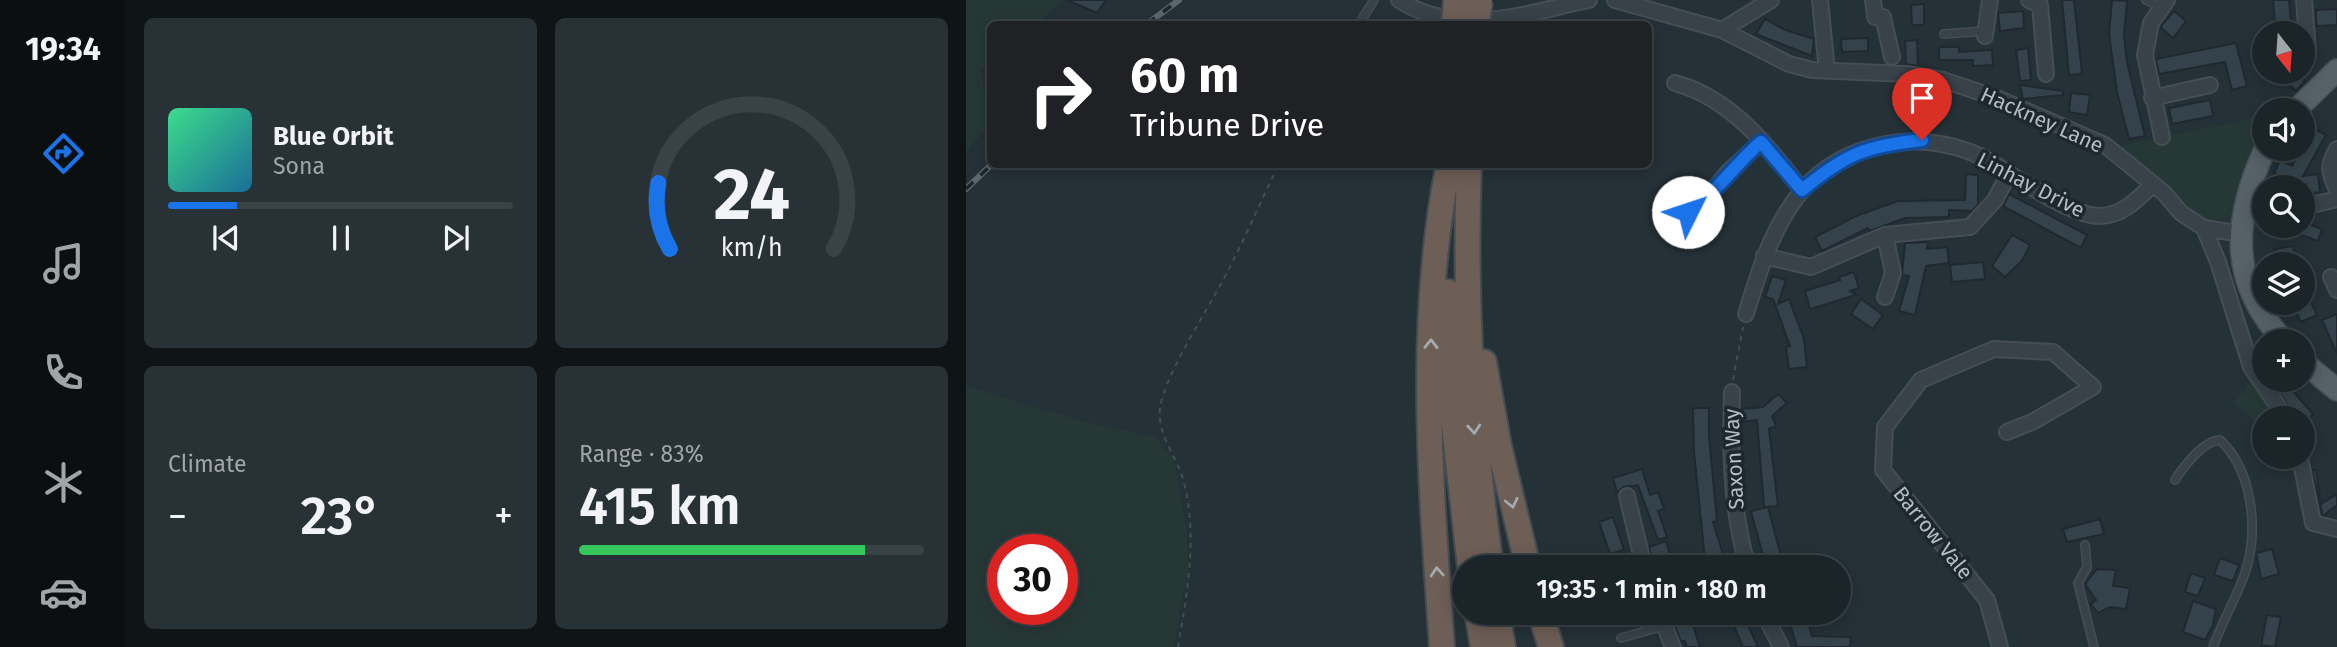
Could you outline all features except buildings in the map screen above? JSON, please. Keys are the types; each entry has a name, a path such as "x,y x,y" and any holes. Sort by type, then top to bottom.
{"highway":[{"path":"1457,21 1473,6"},
{"path":"1442,647 1433,515 1430,380 1436,228 1454,168"},
{"path":"1455,168 1467,219 1487,384 1525,555"},
{"path":"1455,168 1452,408 1470,555"},
{"path":"1467,219 1474,426 1490,555"},
{"path":"1479,625 1483,647"},
{"path":"1499,625 1503,647"},
{"path":"1544,625 1551,647"}],"main road":[{"path":"2308,98 2337,70"},
{"path":"2260,161 2252,178 2242,234 2241,260 2246,282 2263,319 2273,329"},
{"path":"2315,372 2337,390"}],"street":[{"path":"1399,0 1438,19 1521,18 1588,0"},
{"name":"Hackney Lane","path":"1615,0 1658,6 1722,30 1789,64 1827,71 1908,74 1943,80 1997,98 2105,145 2153,184 2181,213 2204,228 2242,234"},
{"path":"1722,30 1771,0"},
{"path":"1820,0 1827,71"},
{"path":"1873,0 1875,17 1883,17 1892,57"},
{"path":"1985,34 1990,0"},
{"path":"2029,0 2040,5 2046,74"},
{"path":"2305,0 2305,21"},
{"path":"2162,137 2145,55 2151,23 2164,4"},
{"path":"1675,83 1698,90 1727,107 1802,190"},
{"path":"2152,98 2210,85"},
{"name":"Linhay Drive","path":"1746,314 1764,256 1784,217 1802,190 1837,161 1861,151 1887,144 1922,140 1958,149 1989,161 2008,175 2081,213 2098,216 2116,214 2153,184"},
{"path":"1683,211 1698,209 1728,172 1761,142"},
{"path":"2337,149 2329,162 2329,171 2337,190"},
{"path":"1764,256 1811,267 1885,234 1970,227 1995,200 2008,175"},
{"path":"2315,203 2337,198"},
{"path":"1667,200 1683,211 1696,226"},
{"path":"2204,228 2251,367 2278,406"},
{"path":"1885,234 1893,273 1885,297"},
{"name":"Barrow Vale","path":"2000,647 1986,600 1883,471 1885,427 1921,380 1994,349 2053,352 2092,387 2034,421 2007,432"},
{"name":"Saxon Way","path":"1732,391 1730,449 1733,498 1745,555"},
{"path":"2302,469 2313,523 2337,529"},
{"path":"1627,496 1641,555"},
{"path":"1664,625 1672,647"},
{"path":"1770,625 1781,647"}],"lane":[{"path":"1361,21 1374,0"},
{"path":"2146,0 2164,4"},
{"path":"1944,34 1985,34"},
{"path":"2175,480 2183,468 2211,442 2220,440 2228,447 2243,476 2249,499 2252,517 2246,571 2213,647"},
{"path":"2085,545 2087,567 2078,583 2094,647"},
{"path":"1621,638 1649,625"}],"path":[{"path":"1178,647 1191,563 1189,524 1185,485 1175,456 1162,435 1160,407 1189,338 1228,271 1277,168"},
{"path":"1732,391 1746,314"}],"shaded area":[{"path":"966,0 1063,0 1041,21 987,21 987,65 981,70 987,106 987,128 966,152"},
{"path":"2252,117 2252,148 2235,215 2219,220 2203,219 2182,207 2114,147"},
{"path":"2252,380 2252,392 2260,392 2270,406 2252,406 2252,420 2234,403"},
{"path":"966,386 1079,420 1156,438 1174,459 1186,524 1188,570 1174,647 966,647"}],"railway":[{"path":"1151,21 1179,0"},
{"path":"966,189 988,168"}],"route":[{"path":"1688,212 1698,209 1728,172 1761,142 1802,190 1837,161 1887,144 1922,140"}]}
